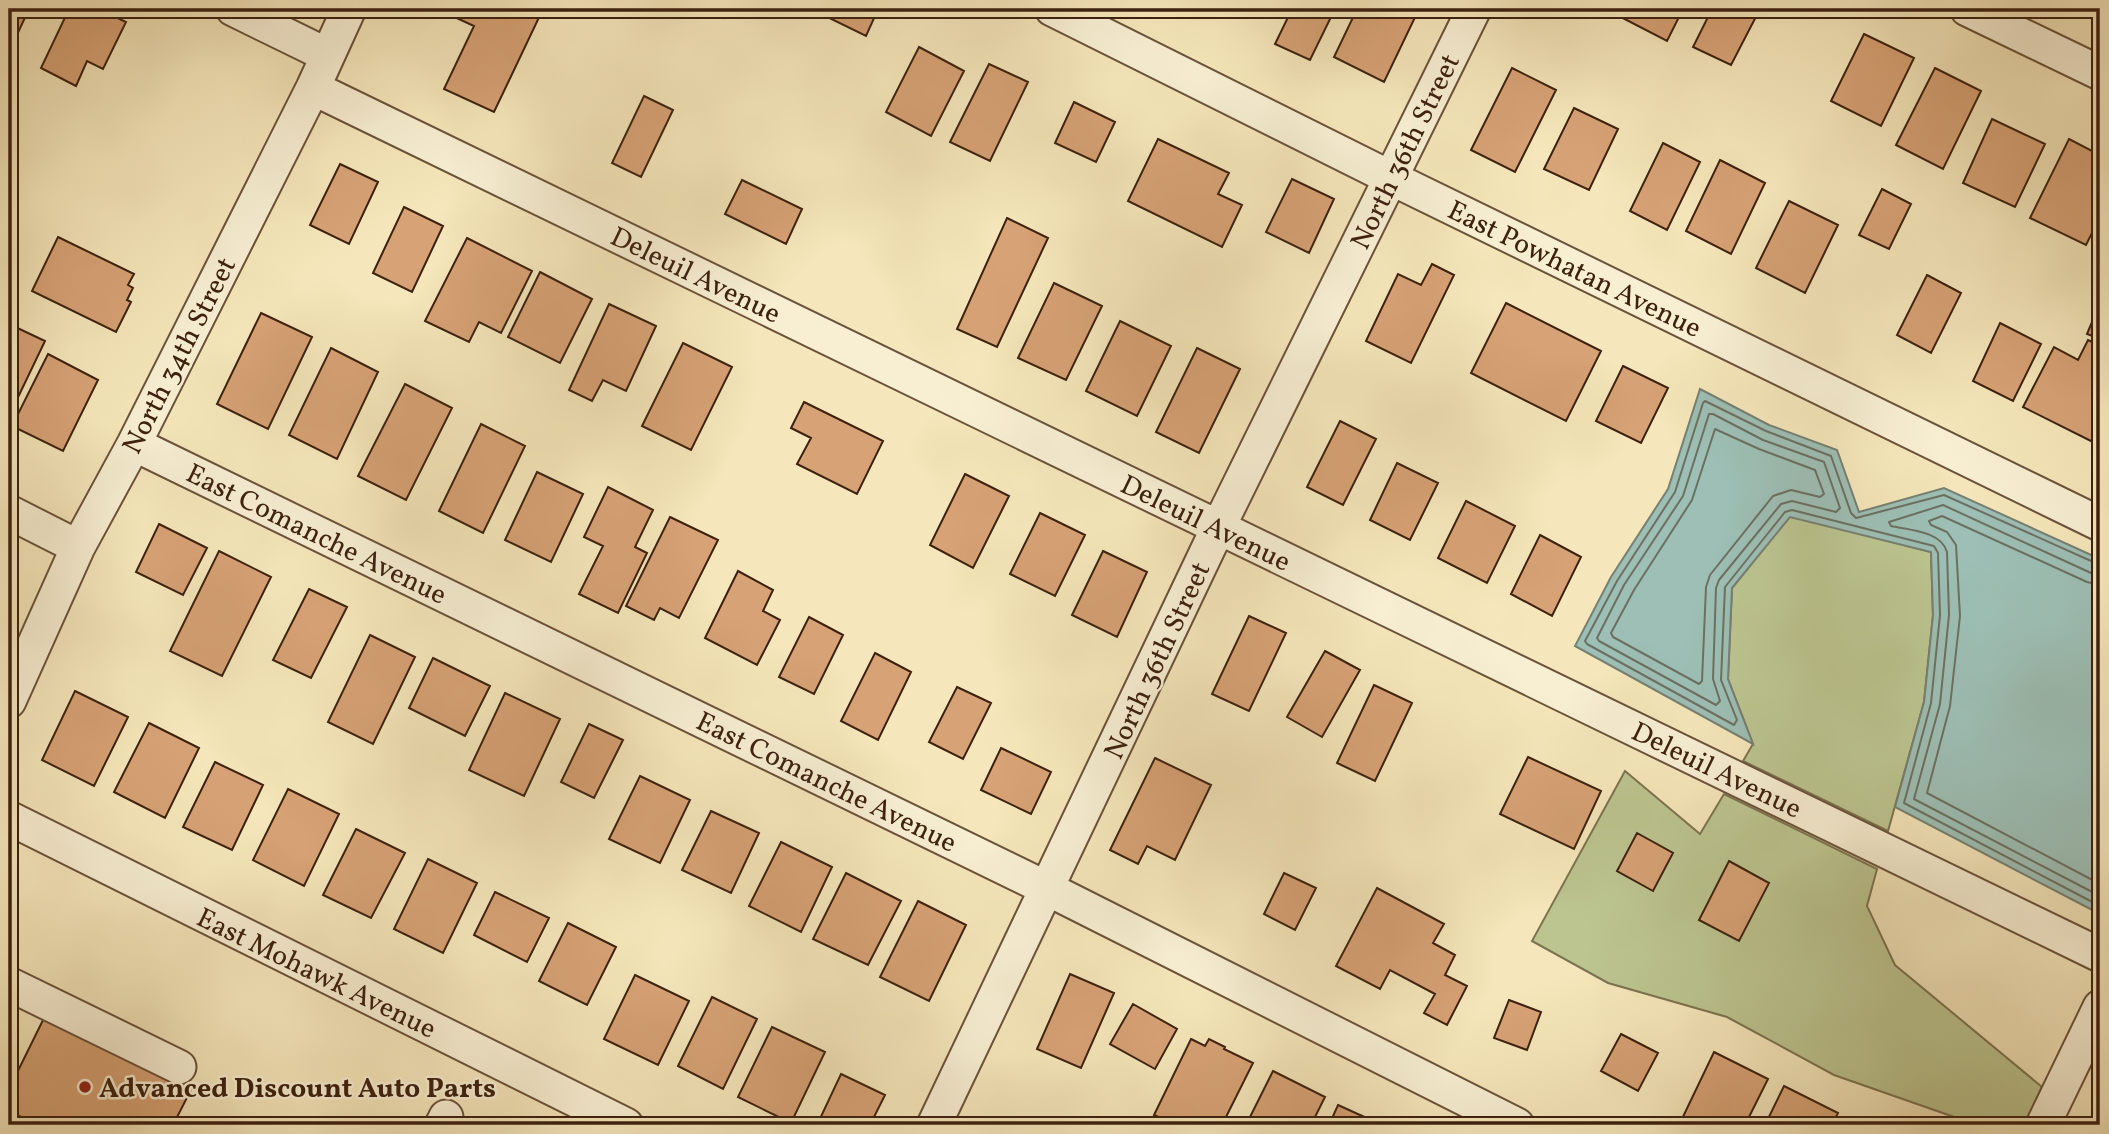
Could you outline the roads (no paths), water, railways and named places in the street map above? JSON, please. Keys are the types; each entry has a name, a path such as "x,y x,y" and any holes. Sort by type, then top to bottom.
{"street":[{"path":"233,9 327,55"},
{"name":"North 34th Street","path":"9,701 78,547 134,444 313,88 349,9"},
{"name":"East Powhatan Avenue","path":"1052,9 1391,178 2100,523"},
{"name":"North 36th Street","path":"934,1125 1218,528 1474,9"},
{"path":"1967,9 2100,74"},
{"name":"Deleuil Avenue","path":"313,88 2100,955"},
{"name":"East Comanche Avenue","path":"134,444 1048,889 1517,1125"},
{"path":"9,512 78,547"},
{"name":"East Mohawk Avenue","path":"9,818 626,1125"},
{"path":"9,984 179,1067"},
{"path":"2043,1125 2100,1007"}],"water":[{"path":"1700,389 1769,425 1837,450 1859,512 1944,488 2100,559 2100,914 1895,807 1924,702 1933,615 1931,552 1790,517 1732,588 1728,679 1753,744 1575,646 1611,577 1668,489"}],"place":[{"name":"Advanced Discount Auto Parts","path":"85,1087"}]}
